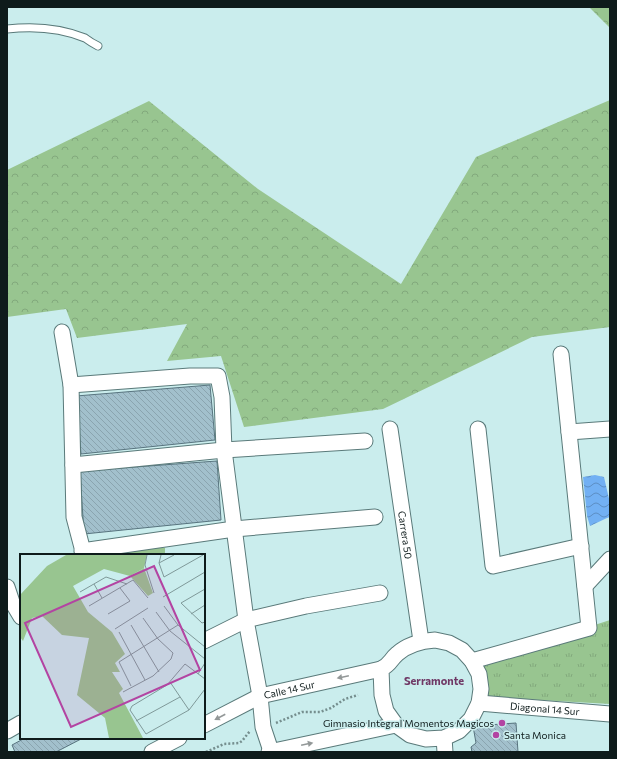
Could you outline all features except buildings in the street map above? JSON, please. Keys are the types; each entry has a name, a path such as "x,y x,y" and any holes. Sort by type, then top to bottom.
{"street":[{"path":"62,332 71,385 74,517 83,553 234,530 375,517"},
{"path":"472,661 589,628 561,354"},
{"path":"71,385 190,376 218,376 222,397 224,450 246,620 260,696 263,727 270,752 396,725"},
{"name":"Carrera 50","path":"390,429 421,641"},
{"path":"478,429 493,566 581,546"},
{"path":"569,432 610,430"},
{"path":"73,465 224,450 365,441"},
{"path":"585,586 610,559"},
{"path":"7,587 12,602 20,615"},
{"path":"205,640 246,620 306,606 380,593"},
{"path":"435,640 450,643 462,650 472,661 479,674 481,689 479,703 471,718 444,745 410,735 396,725 386,711 382,695 381,669 388,665 396,654 408,646 421,641 435,640"},
{"name":"Calle 14 Sur","path":"205,724 260,696 381,669"},
{"name":"Diagonal 14 Sur","path":"479,703 610,714"},
{"path":"7,731 20,724"},
{"path":"152,752 177,739"}],"lane":[{"path":"7,28 43,28 84,38 98,46"}],"path":[{"path":"272,724 281,722 302,712 320,712 331,708 346,699 358,696"},
{"path":"206,752 224,744 239,743 249,731 254,730"}],"green space":[{"path":"589,7 610,7 610,28"},
{"path":"610,100 610,327 532,337 383,409 244,427 221,356 167,361 187,324 77,338 66,309 7,317 7,170 149,101 258,189 401,284 476,157"},
{"path":"165,548 165,554 121,554 121,550"},
{"path":"610,620 610,704 484,697 478,663"}],"water":[{"path":"595,475 604,477 610,503 610,517 590,526 587,516 583,477"}],"place":[{"name":"Gimnasio Integral Momentos Magicos","path":"502,723"},
{"name":"Santa Monica","path":"496,735"}],"district":[{"name":"Serramonte","path":"434,680"}]}
